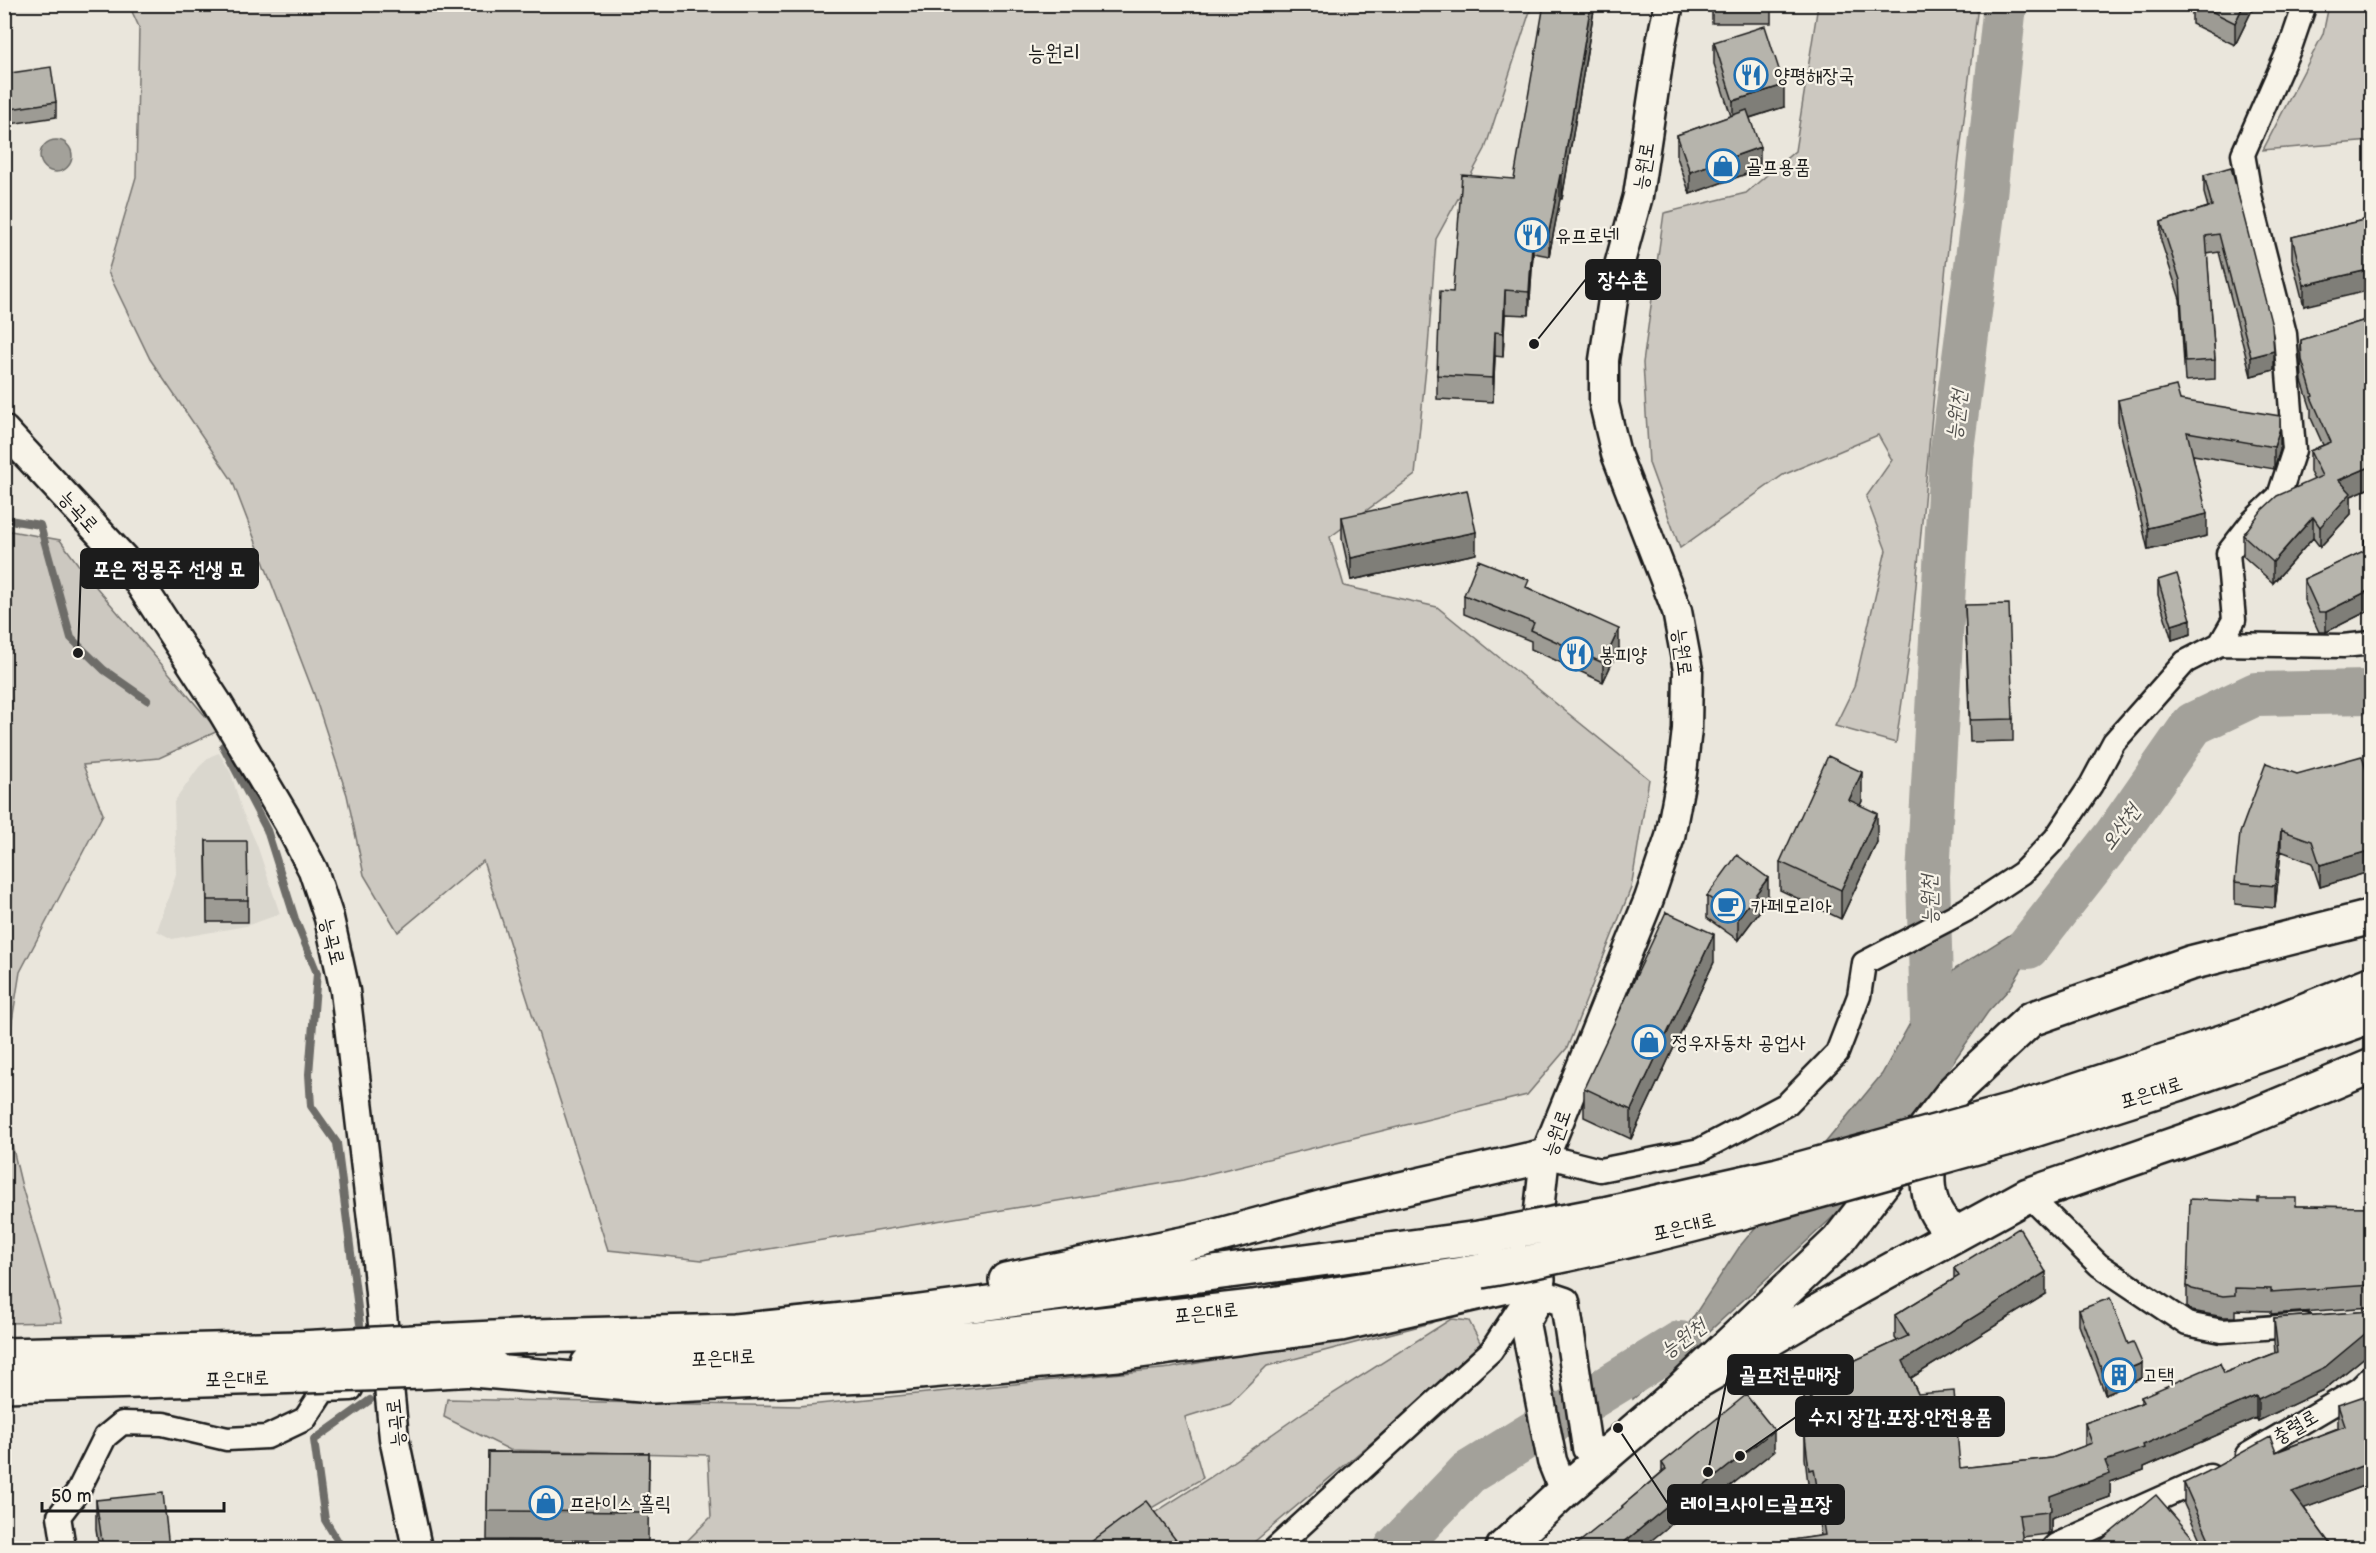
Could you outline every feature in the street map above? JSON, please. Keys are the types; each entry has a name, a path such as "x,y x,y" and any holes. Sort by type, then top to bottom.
{"main road":[{"path":"1677,1393 1838,1241 1954,1091 2031,1019 2190,963 2372,917"},
{"name":"포은대로","path":"418,1357 473,1370 878,1349 1253,1307 1526,1263 1689,1226 2012,1124 2372,983"},
{"name":"포은대로","path":"418,1357 535,1336 735,1331 912,1313 1479,1238 1604,1214 2012,1124 2178,1084 2372,1016"},
{"path":"1503,1548 1564,1491 1598,1451 1677,1393 1860,1287 2028,1195 2236,1124 2372,1066"},
{"path":"1944,1104 1932,1144 1927,1191 1934,1212 1943,1225 1956,1234"},
{"path":"535,1336 810,1308 947,1291 1202,1240 1335,1204 1545,1156"},
{"path":"473,1370 652,1386 885,1375 1118,1354 1341,1324 1548,1292"},
{"name":"포은대로","path":"4,1355 301,1362"},
{"path":"301,1362 418,1357"},
{"name":"포은대로","path":"4,1385 301,1362"}],"street":[{"name":"능원로","path":"1564,1491 1552,1461 1525,1323 1548,1292 1539,1209 1545,1156 1649,899 1670,837 1682,773 1687,729 1688,670 1677,611 1616,454 1604,404 1604,360 1617,273 1638,196 1669,4"},
{"path":"2220,644 2234,620 2228,553 2252,522 2279,496 2294,450 2285,334 2251,200 2243,154 2291,45 2305,4"},
{"name":"능곡로","path":"4,430 123,558 218,704 288,822 313,870 329,918 345,992 391,1387 394,1438 417,1548"},
{"path":"1545,1156 1600,1170 1700,1150 1787,1104 1837,1053 1859,996 1864,963 1966,910 2022,873 2055,839 2091,785 2114,742 2185,662 2220,644 2343,646 2372,643"},
{"path":"2028,1195 2099,1265 2187,1324 2222,1330 2321,1324"},
{"path":"1276,1548 1491,1351 1548,1292 1598,1451"},
{"name":"충렬로","path":"2053,1548 2200,1482 2359,1389 2372,1376"},
{"path":"64,1548 59,1516 78,1491 105,1437 122,1423 163,1424 226,1439 267,1437 305,1419 324,1390 391,1387"}],"shaded area":[{"path":"129,5 1532,5 1485,149 1436,239 1415,475 1330,537 1344,586 1437,607 1649,779 1631,888 1567,1048 1527,1095 1183,1180 702,1260 608,1250 483,861 398,932 364,875 347,795 314,694 232,480 150,359 108,272 136,177 139,27"},
{"path":"1818,5 1978,5 1946,265 1911,639 1896,743 1835,726 1854,687 1886,550 1866,497 1892,460 1878,435 1783,475 1680,548 1649,463 1643,363 1664,213 1746,193 1795,151"},
{"path":"2329,5 2371,5 2371,141 2263,150 2323,34"},
{"path":"5,530 60,540 86,575 218,731 159,758 83,765 103,814 20,972 5,1064"},
{"path":"219,753 231,773 242,811 257,845 280,914 246,926 172,939 157,931 176,874 174,802 199,767 211,756"},
{"path":"4,1111 22,1187 62,1322 5,1323"},
{"path":"1439,1318 1431,1323 1267,1366 1230,1403 1185,1417 1203,1478 1083,1548 680,1548 711,1517 708,1455 510,1450 444,1417 447,1399 799,1406 1171,1368"},
{"path":"1451,1319 1469,1321 1483,1348 1247,1548 1099,1548 1211,1477 1304,1412"}],"water":[{"path":"56,140 67,145 72,156 67,167 56,172 45,167 40,156 45,145"},
{"path":"2064,901 2010,988 1988,1012 1916,1115 1848,1203 1633,1399 1626,1352 1686,1328 1740,1246 1882,1074 1919,1007 1955,969"}],"building":[{"path":"1544,4 1591,4 1562,175 1560,175 1549,232 1533,229 1529,292 1505,290 1503,333 1495,332 1493,378 1437,375 1440,291 1453,292 1462,175 1514,179"},
{"path":"2197,4 2244,4 2235,23"},
{"path":"1765,26 1784,85 1733,101 1714,42"},
{"path":"51,67 56,102 4,110 4,74"},
{"path":"1747,110 1760,147 1690,172 1677,135"},
{"path":"2231,167 2272,326 2274,351 2251,357 2219,234 2206,236 2215,360 2185,362 2180,280 2161,222 2212,206 2204,175"},
{"path":"2372,218 2372,269 2304,285 2292,237"},
{"path":"2372,318 2372,466 2339,480 2351,493 2320,527 2313,517 2273,562 2243,535 2262,510 2277,496 2322,476 2310,451 2331,442 2311,397 2313,396 2302,360 2301,340"},
{"path":"2176,386 2180,400 2280,416 2280,428 2274,447 2187,432 2207,514 2148,528 2118,400"},
{"path":"1467,490 1476,532 1351,558 1342,517"},
{"path":"2372,538 2372,589 2326,612 2319,612 2304,579 2368,549 2364,541"},
{"path":"1478,560 1529,580 1526,587 1619,629 1603,663 1531,630 1534,623 1464,595"},
{"path":"2177,574 2191,619 2172,625 2158,580"},
{"path":"2009,604 2013,719 1970,720 1965,605"},
{"path":"1828,756 1862,772 1849,800 1877,813 1841,890 1780,862"},
{"path":"2362,756 2372,790 2372,850 2320,865 2312,841 2281,830 2275,886 2235,882 2240,833 2266,763 2297,774"},
{"path":"206,841 247,841 248,900 207,900"},
{"path":"1737,855 1768,878 1738,918 1707,896"},
{"path":"1666,912 1714,934 1631,1110 1584,1088"},
{"path":"2258,1198 2296,1198 2296,1206 2372,1207 2372,1285 2271,1292 2271,1289 2235,1288 2235,1295 2223,1296 2187,1286 2190,1199 2258,1202"},
{"path":"2019,1228 2046,1272 1903,1361 1918,1394 1954,1391 1960,1468 2052,1458 2092,1443 2085,1423 2144,1402 2141,1397 2220,1363 2224,1373 2278,1352 2274,1318 2372,1311 2372,1328 2325,1367 2258,1399 2256,1396 2143,1445 2144,1448 2105,1461 2110,1474 2050,1496 2051,1510 2048,1512 2019,1515 2023,1543 2016,1548 1767,1548 1766,1544 1825,1535 1814,1469 1809,1470 1805,1436 1827,1433 1804,1384 1908,1336 1895,1315 1959,1276 1954,1268"},
{"path":"2110,1298 2128,1344 2133,1342 2142,1363 2105,1379 2079,1310"},
{"path":"1746,1395 1774,1430 1690,1497 1685,1492 1617,1548 1572,1548 1666,1469 1662,1463"},
{"path":"2367,1395 2372,1406 2372,1462 2292,1492 2333,1548 2213,1548 2184,1483 2270,1437 2276,1452 2345,1426 2338,1405"},
{"path":"488,1452 649,1453 648,1512 487,1511"},
{"path":"163,1493 169,1548 103,1548 96,1500"},
{"path":"2156,1495 2202,1548 2092,1548"},
{"path":"1146,1501 1182,1548 1083,1548"}],"waterway":[{"name":"능원천","path":"1933,1054 1928,876 1951,457 1984,205 2005,4"},
{"path":"4,522 9,520 40,525 71,638 104,670 147,700"},
{"name":"오산천","path":"2028,947 2115,836 2193,724 2256,694 2372,692"},
{"path":"223,746 267,830 295,919 317,973 309,1074 311,1106 337,1143 360,1324"},
{"name":"능원천","path":"1396,1548 1468,1473 1680,1343"},
{"path":"342,1548 325,1520 314,1440 370,1400"}],"place":[{"name":"양평해장국","path":"1751,75"},
{"name":"골프용품","path":"1723,166"},
{"name":"유프로네","path":"1532,235"},
{"name":"장수촌","path":"1534,344"},
{"name":"포은 정몽주 선생 묘","path":"78,653"},
{"name":"봉피양","path":"1576,654"},
{"name":"카페모리아","path":"1728,906"},
{"name":"정우자동차 공업사","path":"1649,1042"},
{"name":"고택","path":"2119,1375"},
{"name":"레이크사이드골프장","path":"1618,1428"},
{"name":"수지 장갑.포장.안전용품","path":"1740,1456"},
{"name":"골프전문매장","path":"1708,1472"},
{"name":"프라이스 홀릭","path":"546,1503"}],"district":[{"name":"능원리","path":"1054,52"}]}
